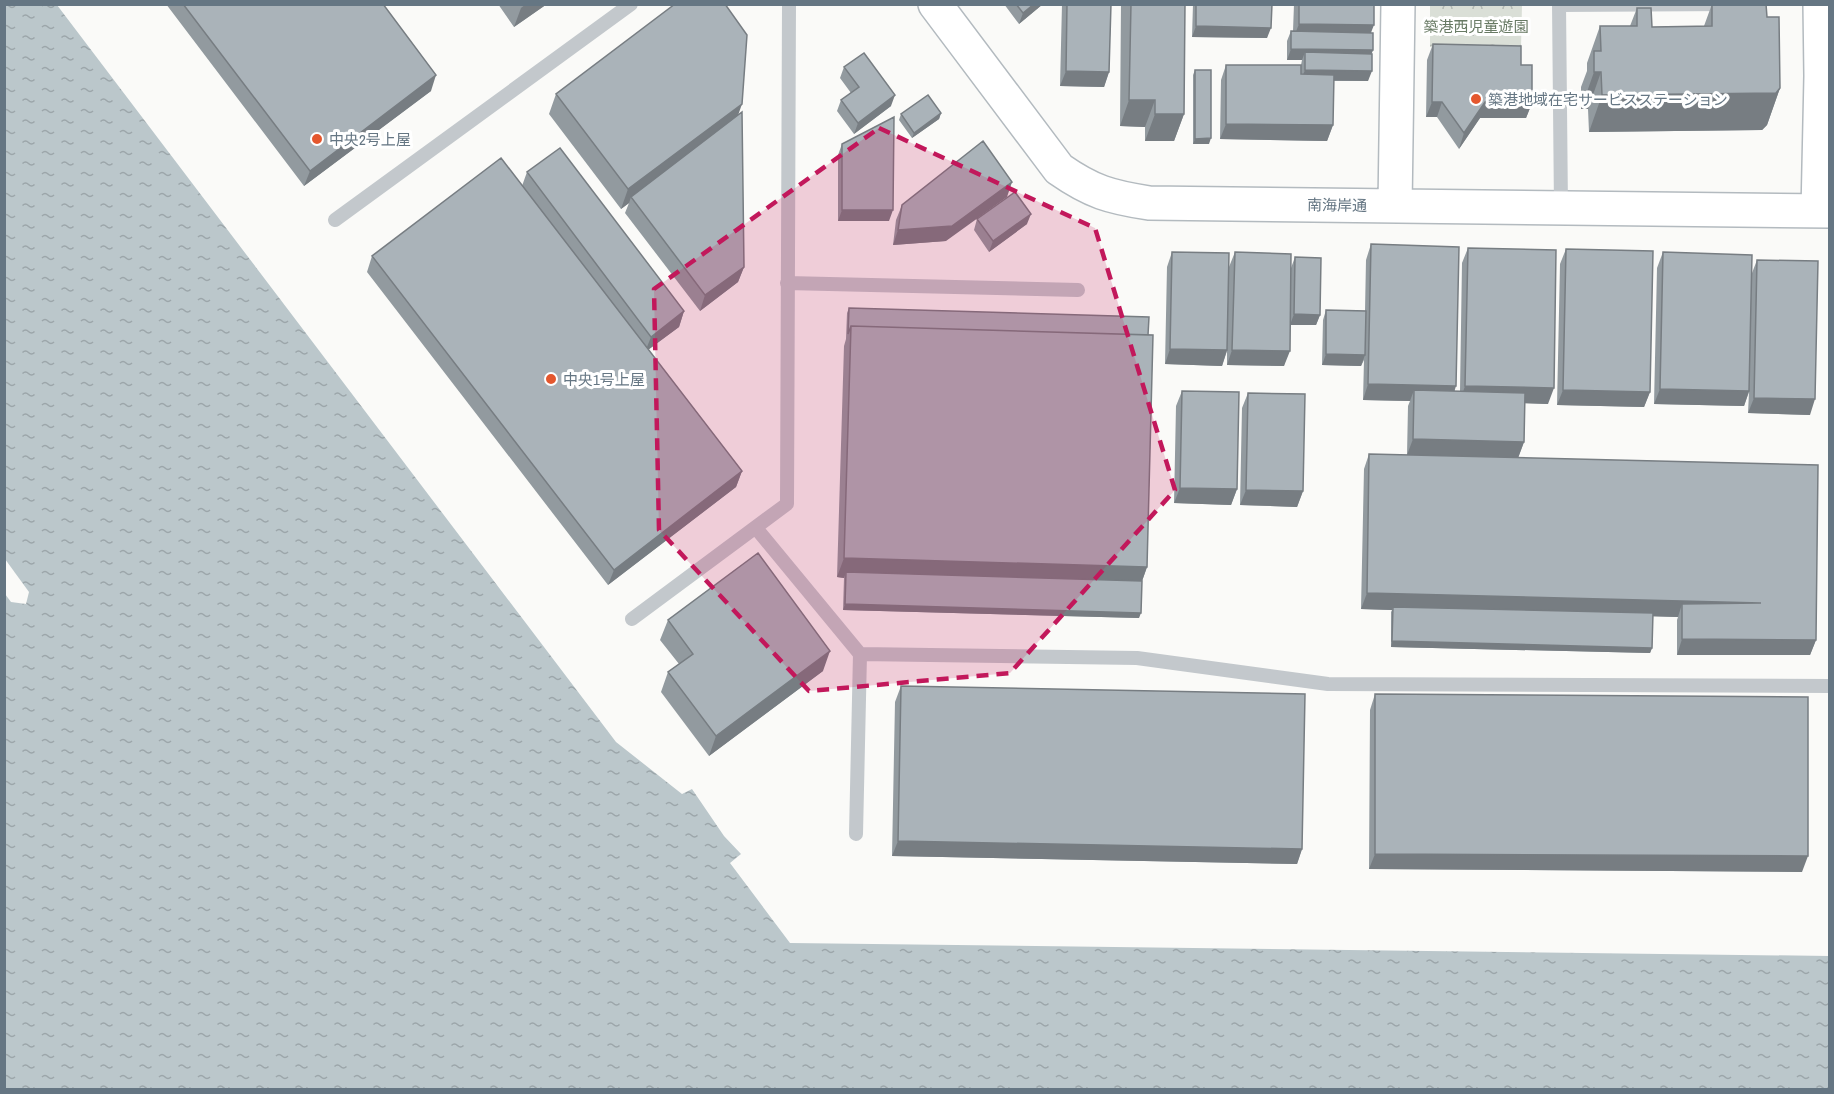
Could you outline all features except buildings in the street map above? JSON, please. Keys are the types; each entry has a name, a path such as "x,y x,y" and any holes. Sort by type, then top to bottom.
{"street":[{"name":"南海岸通","path":"935,4 1059,169 1084,186 1117,198 1149,203 1824,211"},
{"path":"1395,206 1398,4"},
{"path":"1820,4 1826,75 1824,211"}],"lane":[{"path":"335,220 631,4"},
{"path":"632,619 787,504 789,4"},
{"path":"1560,209 1559,5 1733,4"},
{"path":"788,283 1078,290"},
{"path":"756,528 860,654 856,834"},
{"path":"860,654 1137,658 1328,684 1830,686"}],"highlighted area":[{"path":"879,128 1095,228 1175,490 1010,673 809,691 659,530 654,289"}],"green space":[{"name":"築港西児童遊園","path":"1430,5 1522,5 1521,48 1430,47"}],"water":[{"path":"5,5 57,5 616,742 682,794 692,789 724,836 741,854 730,863 790,943 1829,956 1829,1089 5,1090"}],"pier":[{"path":"5,559 29,592 26,604 11,602 5,594"}],"place":[{"name":"築港地域在宅サービスステーション","path":"1476,99"},
{"name":"中央2号上屋","path":"317,139"},
{"name":"中央1号上屋","path":"551,379"}]}
